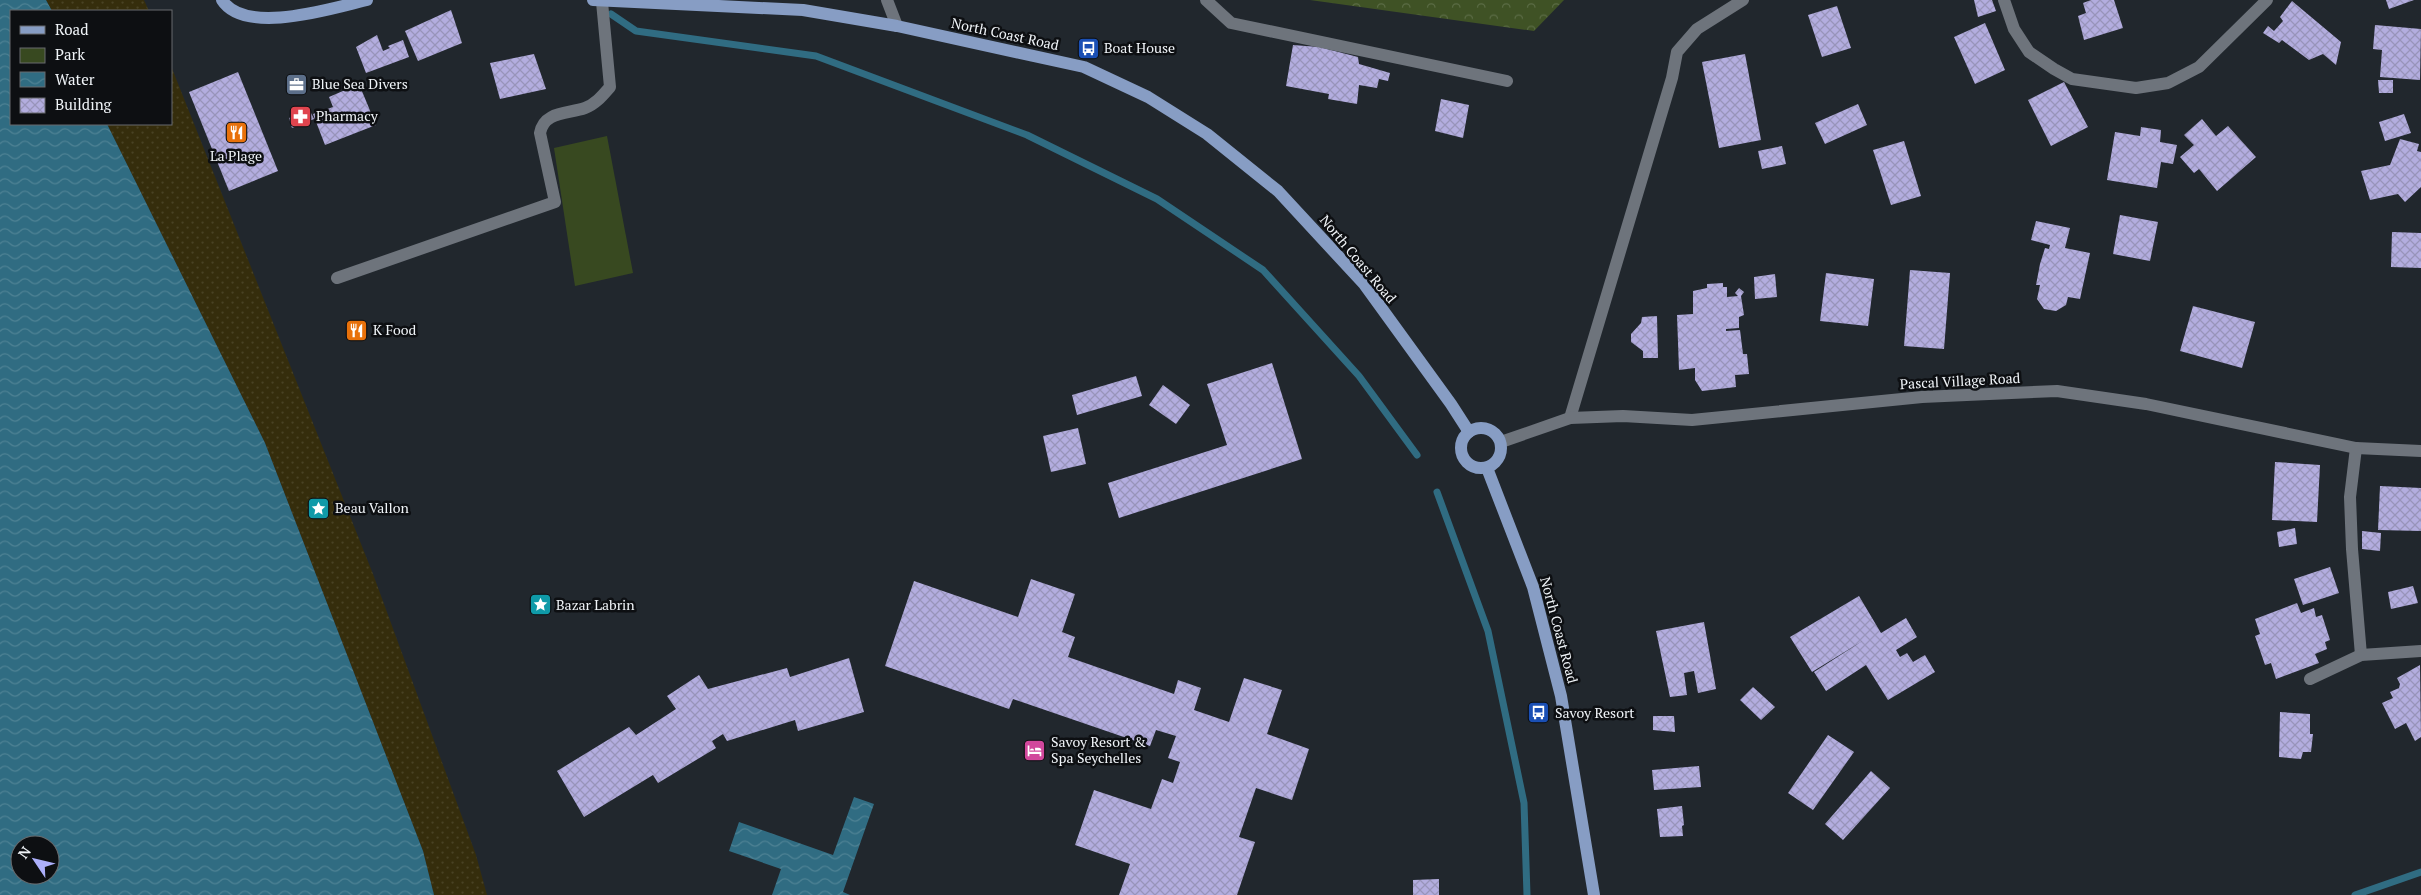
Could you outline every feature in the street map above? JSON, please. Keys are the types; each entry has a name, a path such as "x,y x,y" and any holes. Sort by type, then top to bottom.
{"main road":[{"path":"222,0 226,7 251,16 284,19 367,0"},
{"name":"North Coast Road","path":"597,1 803,10 897,26 1084,67 1148,97 1207,134 1278,191 1364,284 1451,404 1468,432"},
{"path":"1483,428 1497,435 1500,442 1499,458 1486,468 1478,469 1471,466 1461,454 1463,438 1468,432 1483,428"},
{"name":"North Coast Road","path":"1486,468 1533,587 1562,696 1594,895"}],"street":[{"path":"887,0 897,26"},
{"path":"1206,0 1231,23 1508,81"},
{"path":"1570,418 1672,78 1677,52 1697,29 1744,0"},
{"path":"2004,0 2014,28 2029,52 2054,69 2072,79 2136,88 2168,83 2199,67 2267,0"},
{"path":"337,278 555,202 540,132 542,124 548,117 586,108 596,102 610,87 597,1"},
{"name":"Pascal Village Road","path":"1500,442 1570,418 1623,416 1692,420 1922,397 2057,391 2146,404 2356,448 2421,451"},
{"path":"2356,448 2350,497 2352,549 2361,655"},
{"path":"2310,679 2361,655 2421,651"}],"green space":[{"path":"1310,0 1564,0 1534,31"},
{"path":"607,136 633,273 575,286 554,148"}],"sand":[{"path":"46,0 144,0 149,10 51,10"},
{"name":"Beau Vallon","path":"172,69 373,574 476,855 487,895 434,895 423,851 265,443 107,125 172,125"}],"water":[{"path":"0,0 46,0 51,10 10,10 10,125 107,125 265,443 423,851 434,895 0,895"},
{"path":"854,797 874,804 843,892 850,895 772,895 781,869 729,851 739,822 833,855"}],"building":[{"path":"1974,0 1992,0 1996,11 1978,17"},
{"path":"2091,0 2114,0 2123,28 2084,40 2078,16 2086,13 2083,3"},
{"path":"2386,0 2414,0 2389,9"},
{"path":"2292,1 2341,42 2336,65 2323,54 2309,60 2282,40 2279,43 2263,33 2268,26 2274,31 2283,21 2280,17"},
{"path":"1837,6 1851,48 1822,57 1808,15"},
{"path":"451,10 462,43 418,61 405,31"},
{"path":"1985,23 2005,70 1975,84 1954,37"},
{"path":"2375,25 2421,29 2420,80 2380,77 2382,50 2373,49"},
{"path":"377,35 383,51 390,48 388,46 403,40 409,57 366,73 356,47"},
{"path":"1293,45 1319,47 1358,57 1359,64 1390,73 1388,81 1379,79 1377,88 1359,85 1357,104 1328,99 1329,94 1286,86"},
{"path":"534,54 546,89 500,99 490,63"},
{"path":"1745,54 1761,140 1719,148 1702,62"},
{"path":"238,72 278,171 229,191 189,92"},
{"path":"2378,80 2393,80 2393,93 2379,93"},
{"path":"2064,82 2088,127 2051,146 2028,100"},
{"path":"359,84 376,125 325,145 313,114 333,107 329,97"},
{"path":"1441,99 1469,105 1463,138 1435,131"},
{"path":"1858,104 1867,125 1825,144 1815,123"},
{"path":"309,109 314,119 292,128 289,118"},
{"path":"2404,114 2411,133 2385,141 2379,122"},
{"path":"2202,119 2216,136 2228,126 2256,157 2217,191 2199,169 2194,173 2180,157 2194,145 2184,135"},
{"path":"2141,127 2161,130 2160,142 2177,145 2173,164 2161,162 2157,188 2107,180 2115,132 2140,136"},
{"path":"2400,139 2419,144 2417,151 2421,152 2421,187 2405,202 2398,194 2370,200 2361,171 2390,165"},
{"path":"1904,141 1921,196 1891,205 1873,150"},
{"path":"1782,146 1786,164 1762,169 1758,151"},
{"path":"2120,215 2158,222 2150,261 2113,254"},
{"path":"2036,221 2070,228 2065,248 2090,253 2080,299 2068,297 2066,305 2056,311 2044,309 2037,299 2040,285 2036,285 2040,264 2045,248 2049,249 2050,245 2031,240"},
{"path":"2392,232 2421,233 2421,268 2391,267"},
{"path":"1910,270 1950,273 1944,349 1904,346"},
{"path":"1826,273 1874,279 1868,326 1820,321"},
{"path":"1775,274 1777,297 1755,299 1754,277"},
{"path":"1723,283 1723,287 1727,287 1727,297 1738,296 1735,293 1739,288 1744,292 1741,296 1744,315 1739,317 1739,328 1726,329 1726,331 1740,330 1743,354 1747,354 1749,374 1735,375 1736,387 1702,391 1695,380 1695,368 1679,370 1677,315 1693,314 1693,291 1707,288 1707,284"},
{"path":"2193,306 2255,322 2242,368 2180,351"},
{"path":"1657,316 1658,358 1643,358 1643,351 1631,342 1631,334 1641,323 1642,317"},
{"path":"1272,363 1302,459 1119,518 1108,483 1227,445 1207,384"},
{"path":"1136,376 1142,396 1077,415 1072,395"},
{"path":"1163,385 1190,405 1176,424 1149,405"},
{"path":"1078,428 1086,464 1051,472 1043,436"},
{"path":"2275,462 2320,465 2317,522 2272,520"},
{"path":"2380,486 2421,488 2421,531 2378,530"},
{"path":"2295,528 2297,544 2279,547 2277,532"},
{"path":"2362,531 2381,533 2380,551 2362,549"},
{"path":"2330,567 2339,593 2303,605 2294,579"},
{"path":"1031,579 1075,594 1062,632 1075,637 1068,657 1174,694 1178,680 1201,688 1194,710 1229,722 1244,678 1282,690 1267,734 1309,749 1292,800 1256,788 1239,837 1255,842 1237,895 1119,895 1130,864 1075,845 1094,790 1151,809 1162,779 1173,783 1180,762 1168,758 1176,736 1156,730 1150,746 1013,699 1009,709 885,666 914,581 1018,617"},
{"path":"2413,586 2418,603 2391,609 2388,592"},
{"path":"1859,596 1881,633 1906,618 1917,637 1896,650 1900,657 1907,653 1913,662 1925,655 1935,672 1888,700 1866,665 1826,691 1814,672 1864,640 1812,672 1790,637"},
{"path":"2297,603 2301,613 2314,608 2316,617 2322,615 2330,640 2325,642 2327,649 2315,654 2319,663 2276,679 2271,663 2265,665 2255,636 2260,634 2255,619"},
{"path":"1704,622 1716,689 1698,693 1694,671 1684,673 1687,695 1670,697 1656,631"},
{"path":"849,658 864,712 798,731 795,720 727,741 723,734 712,741 716,748 658,783 653,775 584,817 557,771 629,727 636,735 676,709 667,696 699,675 708,689 787,668 790,677"},
{"path":"2420,665 2421,737 2415,741 2406,723 2395,729 2382,703 2393,698 2390,692 2399,688 2400,684 2397,678"},
{"path":"1753,687 1775,707 1761,720 1740,700"},
{"path":"2280,712 2310,714 2310,734 2313,734 2311,752 2303,752 2301,759 2279,757"},
{"path":"1653,716 1674,716 1675,732 1653,730"},
{"path":"1828,735 1854,752 1813,810 1788,793"},
{"path":"1699,766 1701,787 1654,790 1652,770"},
{"path":"1871,771 1890,788 1843,840 1825,824"},
{"path":"1682,806 1683,836 1660,837 1657,809"},
{"path":"1439,879 1439,895 1413,895 1413,880"}],"waterway":[{"path":"611,14 636,31 816,56 1027,135 1157,199 1263,270 1359,376 1417,455"},
{"path":"1437,492 1488,631 1524,803 1527,895"},
{"path":"2355,895 2421,872"}],"place":[{"name":"Boat House","path":"1088,48"},
{"name":"Blue Sea Divers","path":"296,84"},
{"name":"Pharmacy","path":"300,116"},
{"name":"La Plage","path":"236,133"},
{"name":"K Food","path":"357,330"},
{"name":"Beau Vallon","path":"319,508"},
{"name":"Bazar Labrin","path":"540,605"},
{"name":"Savoy Resort","path":"1539,713"},
{"name":"Savoy Resort & Spa Seychelles","path":"1035,750"}]}
